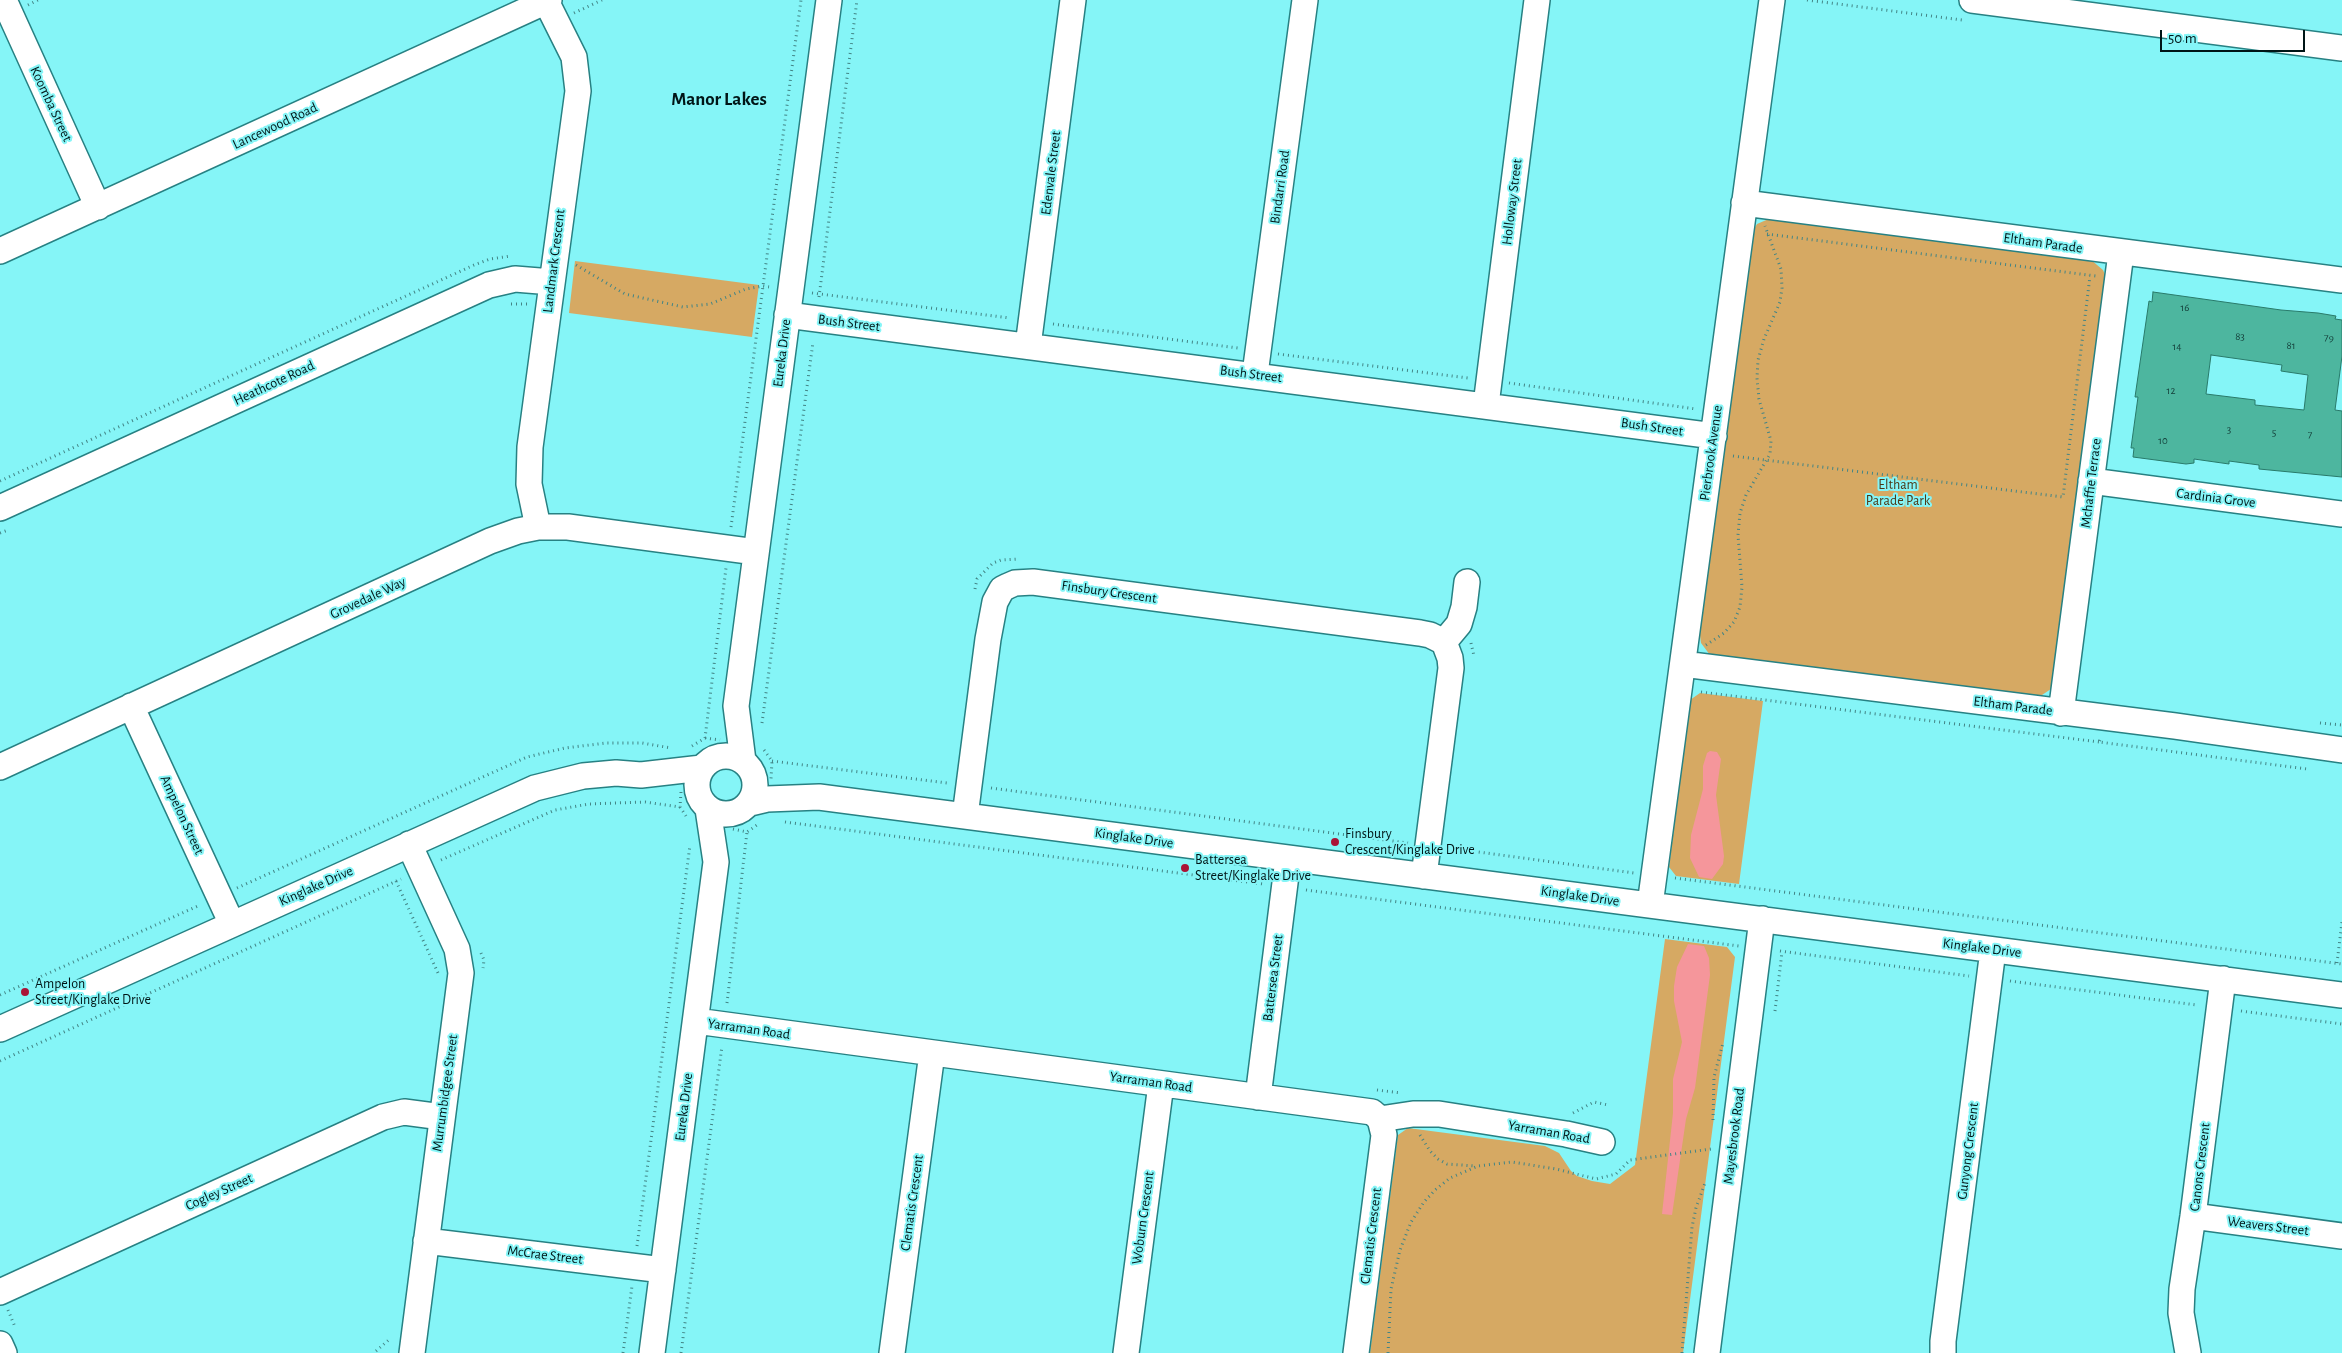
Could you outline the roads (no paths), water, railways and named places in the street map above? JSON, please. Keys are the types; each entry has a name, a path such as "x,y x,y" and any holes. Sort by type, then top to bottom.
{"street":[{"name":"Koomba Street","path":"4,0 98,207"},
{"name":"Eureka Drive","path":"652,1353 696,1021 724,783 736,706 828,0"},
{"name":"Edenvale Street","path":"1028,346 1073,0"},
{"name":"Bindarri Road","path":"1255,374 1305,0"},
{"name":"Holloway Street","path":"1486,405 1537,0"},
{"name":"Pierbrook Avenue","path":"1650,906 1669,876 1691,665 1706,441 1754,204 1772,0"},
{"path":"1972,0 2342,48"},
{"name":"Lancewood Road","path":"0,251 548,1"},
{"name":"Landmark Crescent","path":"538,527 528,468 555,253 578,91 574,57 548,1"},
{"name":"Eltham Parade","path":"1754,204 2120,263 2342,280"},
{"name":"Mchaffie Terrace","path":"2061,712 2120,263"},
{"name":"Heathcote Road","path":"0,508 490,285 515,279 552,282"},
{"name":"Bush Street","path":"789,303 815,331 1028,346 1255,374 1486,405 1706,441"},
{"name":"Cardinia Grove","path":"2091,481 2342,514"},
{"name":"Grovedale Way","path":"0,766 490,541 518,531 538,527 585,529 724,561 756,552"},
{"name":"Finsbury Crescent","path":"965,816 993,612 1002,589 1015,583 1033,582 1430,635 1452,633"},
{"path":"1424,876 1451,668 1452,633 1464,607 1467,582"},
{"name":"Eltham Parade","path":"1691,665 2342,750"},
{"name":"Ampelon Street","path":"131,706 232,924"},
{"name":"Kinglake Drive","path":"0,1030 514,796 551,782 583,776 616,773 724,783 1288,859 2342,995"},
{"name":"Murrumbidgee Street","path":"409,844 435,867 461,963 461,980 412,1353"},
{"name":"Battersea Street","path":"1258,1096 1288,859"},
{"name":"Mayesbrook Road","path":"1707,1353 1743,950 1762,919"},
{"name":"Gunyong Crescent","path":"1943,1353 1943,1341 1994,950"},
{"name":"Canons Crescent","path":"2188,1353 2180,1314 2182,1289 2194,1216 2223,980"},
{"name":"Yarraman Road","path":"696,1021 726,1040 932,1053 1372,1112 1380,1119 1407,1115 1439,1114 1566,1134 1602,1142"},
{"name":"Clematis Crescent","path":"892,1353 932,1053"},
{"name":"Woburn Crescent","path":"1126,1353 1161,1084"},
{"name":"Cogley Street","path":"2,1297 383,1117 404,1112 442,1117"},
{"name":"Clematis Crescent","path":"1356,1353 1384,1136 1380,1119"},
{"name":"Weavers Street","path":"2194,1216 2342,1236"},
{"name":"McCrae Street","path":"426,1241 664,1270"}],"place":[{"name":"Finsbury Crescent/Kinglake Drive","path":"1335,842"},
{"name":"Battersea Street/Kinglake Drive","path":"1185,868"},
{"name":"Ampelon Street/Kinglake Drive","path":"25,992"}],"district":[{"name":"Manor Lakes","path":"719,99"}],"park label":[{"name":"Eltham Parade Park","path":"1898,494"}]}
